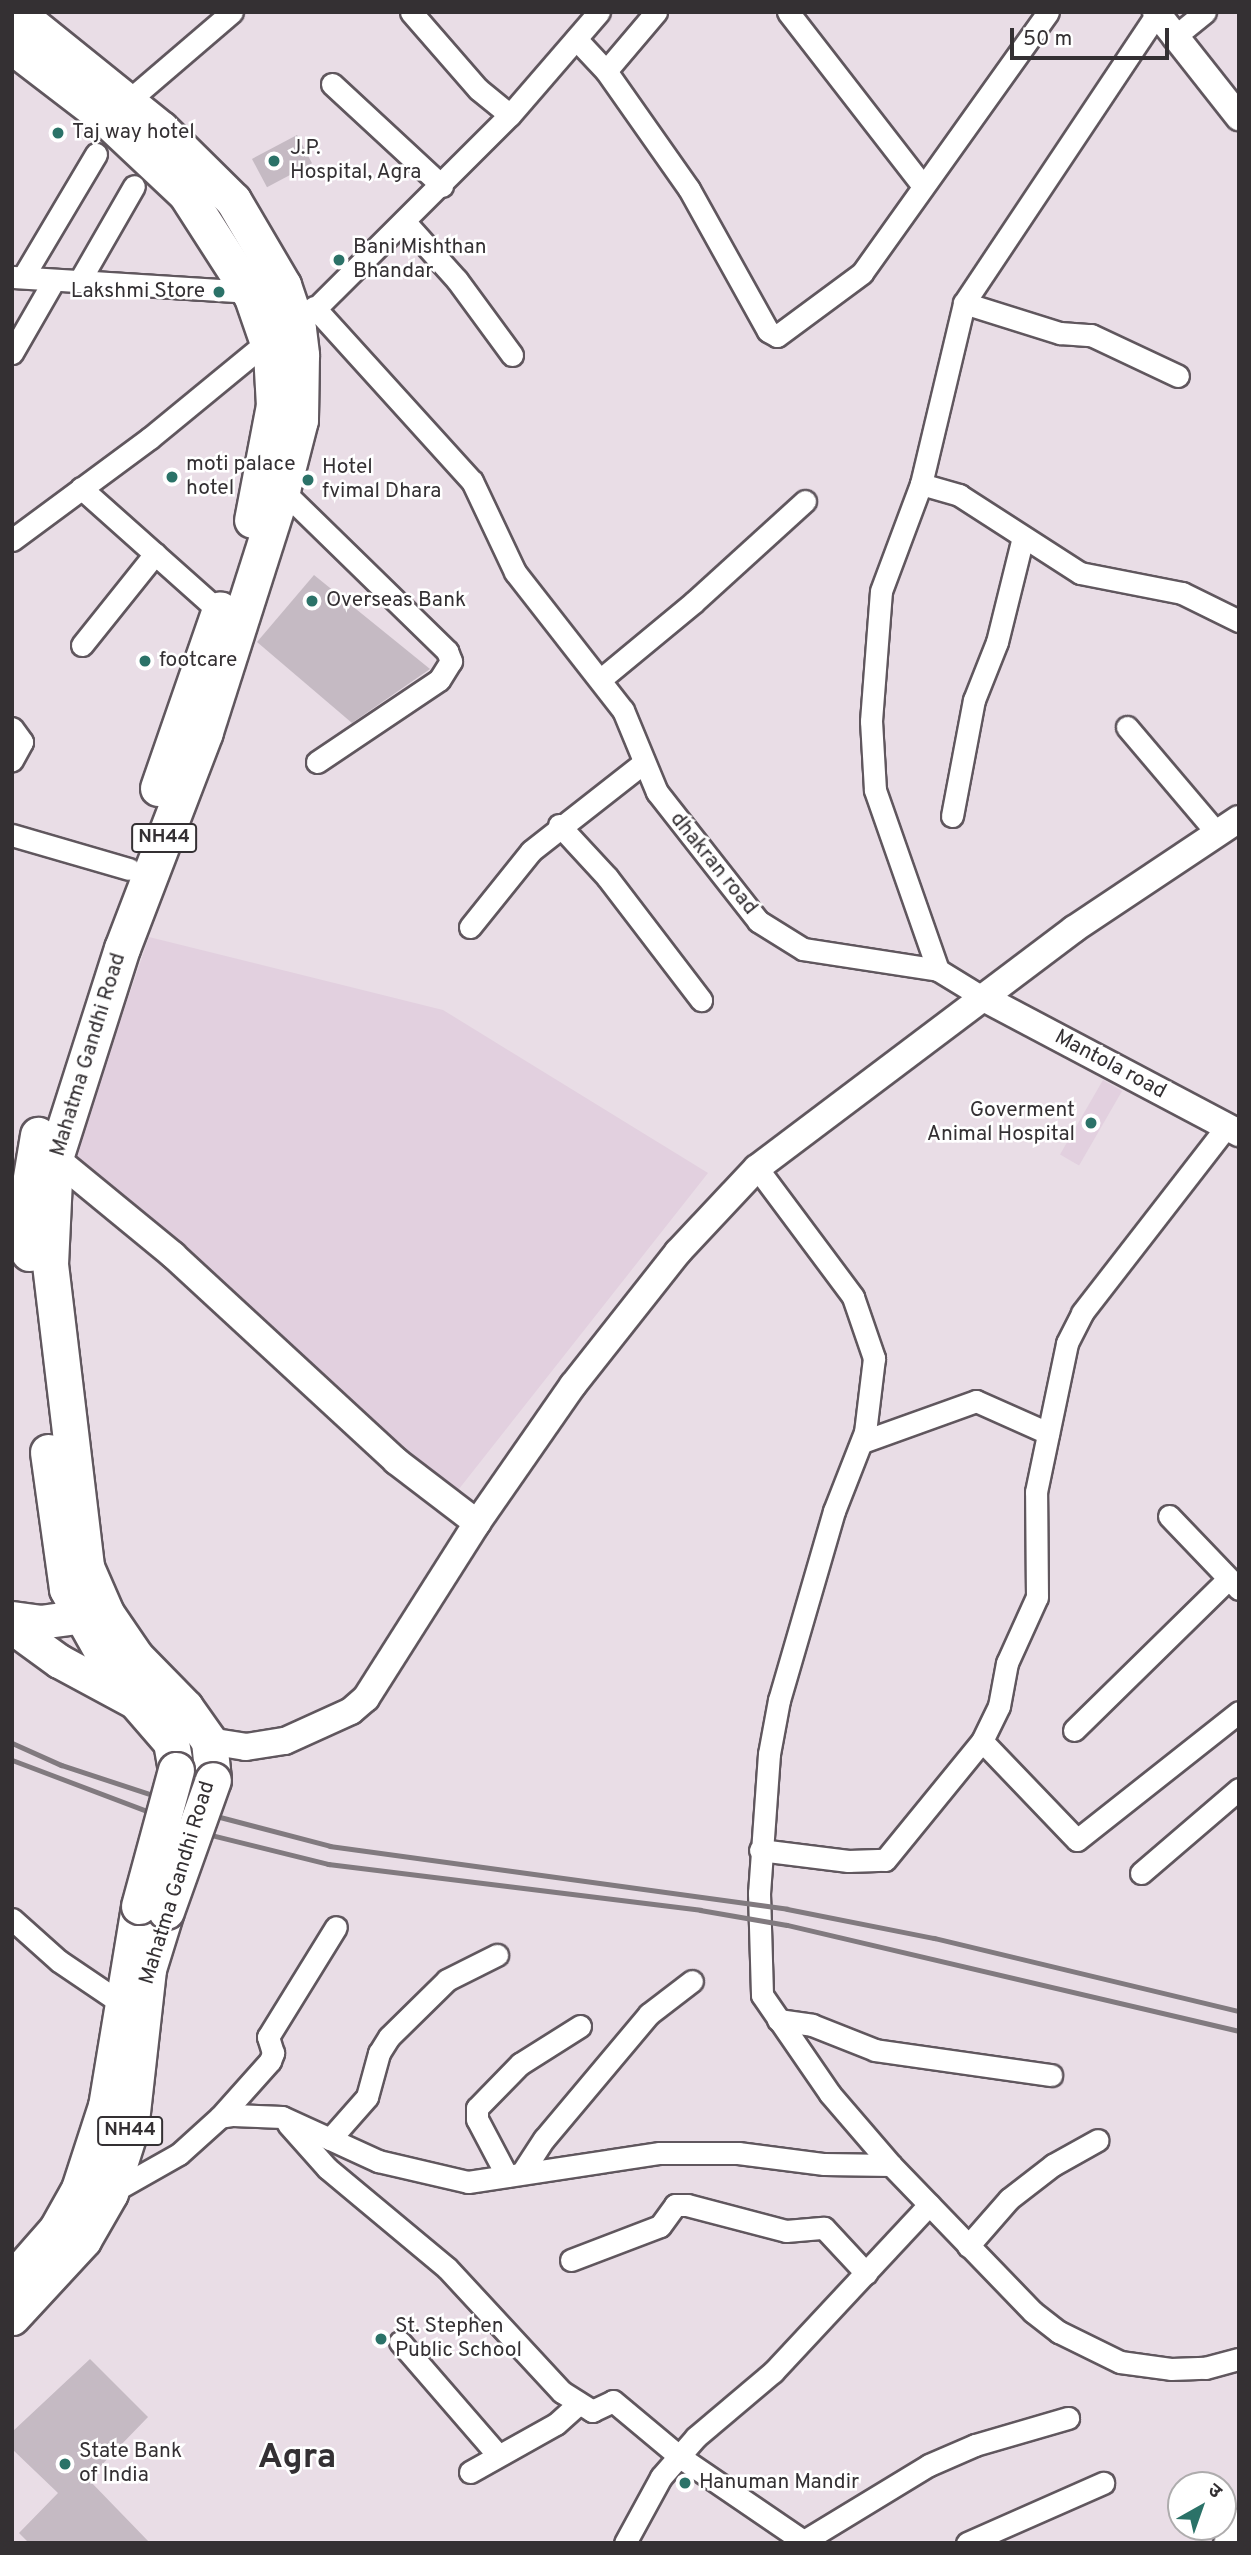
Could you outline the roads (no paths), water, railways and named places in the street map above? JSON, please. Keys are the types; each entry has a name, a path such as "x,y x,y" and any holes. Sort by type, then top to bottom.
{"highway":[{"name":"Mahatma Gandhi Road","path":"12,2317 83,2240 110,2193 130,2130 152,1908 177,1770 171,1742 119,1682 94,1616 64,1396 50,1264 55,1158 122,948 205,732 282,490 300,420 293,326 283,285 233,200 127,102 24,23"},
{"name":"Mahatma Gandhi Road","path":"24,23 102,115 186,194 250,292 293,326"},
{"name":"Mahatma Gandhi Road","path":"12,2280 56,2230 79,2189 106,2106 121,2003 152,1908 213,1780 209,1741 185,1707 94,1616 62,1567 28,1237 32,1155 253,516 274,405 293,326"}],"main road":[{"path":"12,1616 30,1612 49,1601 62,1567"},
{"path":"12,1616 40,1622 94,1616"},
{"path":"12,1627 59,1661 137,1703"}],"street":[{"path":"127,102 232,12"},
{"path":"411,12 478,89 510,115"},
{"path":"12,540 293,326 442,186 510,115 598,12"},
{"path":"606,71 656,12"},
{"path":"788,12 923,186"},
{"path":"576,39 606,71 689,189 773,335 781,335 851,285 1048,12"},
{"path":"1173,37 1205,12"},
{"path":"982,997 932,969 875,790 872,761 881,591 921,484 964,303 1156,13 1239,117"},
{"path":"332,85 442,186"},
{"path":"96,154 18,277 250,292"},
{"path":"80,280 134,186"},
{"path":"404,221 457,280 512,355"},
{"path":"12,353 54,280"},
{"path":"964,303 1060,333 1091,335 1178,376"},
{"name":"dhakran road","path":"293,326 472,481 515,572 601,679 637,735 642,764 657,792 699,850 758,921 811,950 932,969"},
{"path":"921,484 959,495 1095,580 1182,593 1239,621"},
{"path":"81,488 219,611"},
{"path":"282,490 447,652 452,661 439,680 317,762"},
{"path":"601,679 805,501"},
{"path":"952,816 974,700 998,642 1023,537"},
{"path":"82,645 155,554"},
{"path":"209,1741 264,1746 305,1735 351,1711 378,1681 477,1523 573,1385 678,1252 757,1168 982,997 1228,826 1127,727"},
{"path":"12,728 22,743 12,760"},
{"path":"470,927 531,851 559,825 642,764"},
{"path":"559,825 607,877 701,1000"},
{"path":"12,835 130,869"},
{"name":"Mantola road","path":"982,997 1233,1129"},
{"path":"761,1850 848,1861 885,1860 982,1741 999,1706 1007,1663 1037,1597 1036,1492 1063,1355 1082,1312 1233,1129"},
{"path":"55,1158 173,1255 396,1461 477,1523"},
{"path":"757,1168 858,1307 874,1358 862,1442 835,1511 779,1700 761,1850 762,1995 830,2094 891,2165 1033,2312 1059,2332 1120,2362 1171,2369 1205,2368 1239,2360"},
{"path":"862,1442 976,1401 1048,1433"},
{"path":"1073,1730 1233,1584 1169,1516"},
{"path":"982,1741 1077,1840 1239,1712"},
{"path":"1141,1873 1239,1788"},
{"path":"12,1919 59,1961 121,2003"},
{"path":"110,2193 179,2154 220,2117 270,2062 273,2053 268,2037 336,1927"},
{"path":"330,2139 368,2096 379,2053 389,2037 447,1980 496,1955"},
{"path":"515,2174 649,2014 691,1981"},
{"path":"778,2020 812,2025 881,2052 1051,2075"},
{"path":"515,2174 477,2119 477,2108 520,2064 580,2026"},
{"path":"220,2117 282,2117 378,2161 468,2182 660,2153 738,2153 824,2164 891,2165"},
{"path":"282,2117 327,2168 441,2262 578,2404 592,2411 613,2401 680,2457 805,2542 956,2452 1068,2418"},
{"path":"968,2246 1009,2199 1053,2165 1098,2140"},
{"path":"571,2260 660,2226 676,2205 688,2205 786,2231 824,2228 866,2273"},
{"path":"625,2543 661,2477 696,2437 773,2372 929,2205"},
{"path":"400,2342 498,2455"},
{"path":"470,2472 556,2424 578,2404"},
{"path":"967,2543 1103,2483"},
{"path":"1224,2543 1239,2519"}],"railway":[{"path":"12,1743 61,1765 216,1816 330,1846 787,1909 934,1938 1239,2011"},
{"path":"12,1760 211,1835 328,1864 700,1910 787,1925 1239,2031"}],"place":[{"name":"Taj way hotel","path":"58,133"},
{"name":"J.P. Hospital, Agra","path":"274,161"},
{"name":"Bani Mishthan Bhandar","path":"339,260"},
{"name":"Lakshmi Store","path":"219,292"},
{"name":"moti palace hotel","path":"172,477"},
{"name":"Hotel fvimal Dhara","path":"308,480"},
{"name":"Overseas Bank","path":"312,601"},
{"name":"footcare","path":"145,661"},
{"name":"Goverment Animal Hospital","path":"1091,1123"},
{"name":"St. Stephen Public School","path":"381,2339"},
{"name":"State Bank of India","path":"65,2464"},
{"name":"Hanuman Mandir","path":"685,2483"}],"district":[{"name":"Agra","path":"297,2458"}]}
